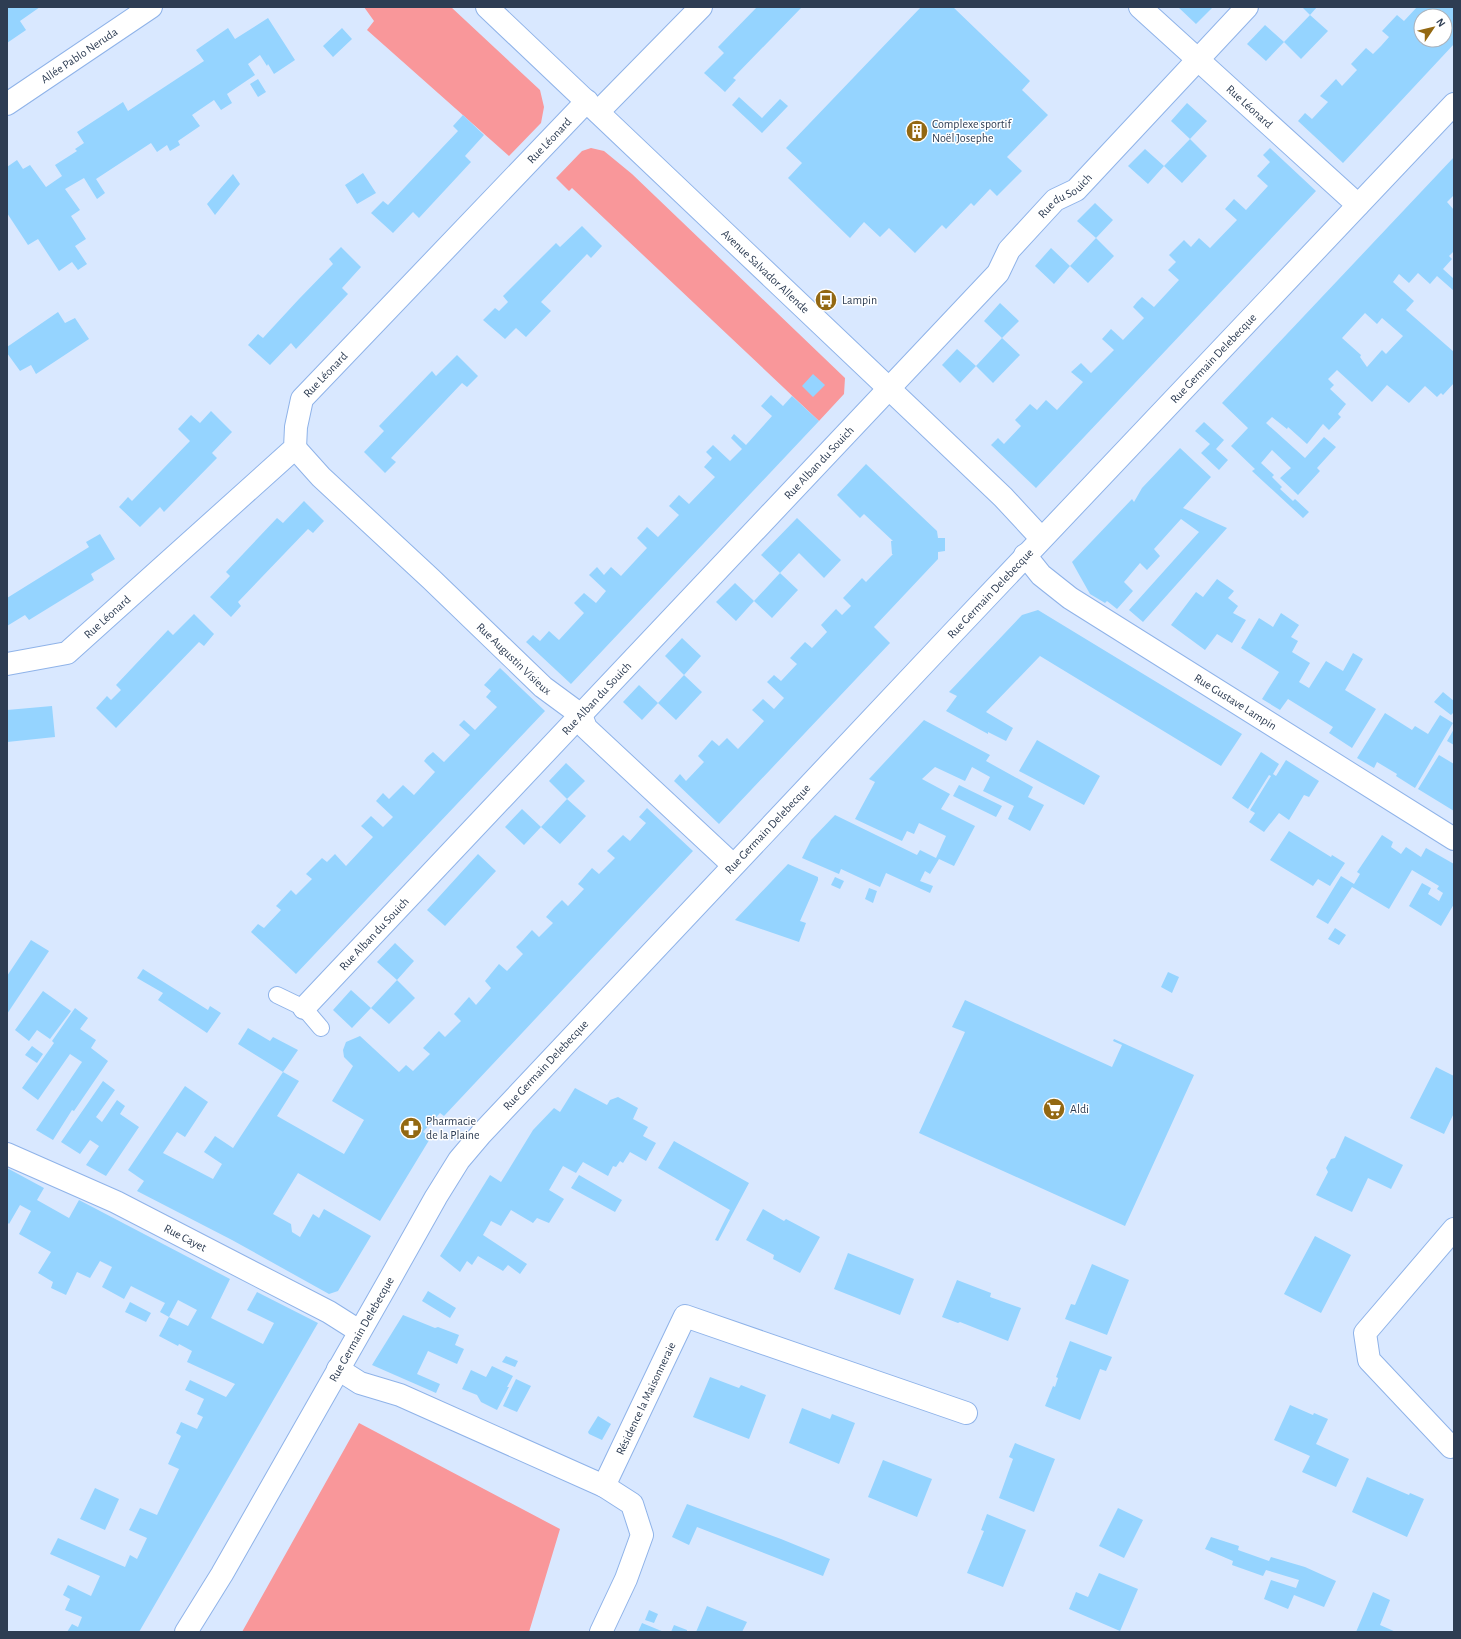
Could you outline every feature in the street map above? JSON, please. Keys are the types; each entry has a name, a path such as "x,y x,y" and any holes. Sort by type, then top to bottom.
{"street":[{"name":"Allée Pablo Neruda","path":"7,104 151,7"},
{"name":"Avenue Salvador Allende","path":"487,7 890,388 1003,497 1041,538"},
{"name":"Rue Léonard","path":"7,664 67,653 295,448 296,427 302,399 592,106 701,7"},
{"name":"Rue Léonard","path":"1140,7 1358,205"},
{"name":"Rue du Souich","path":"890,388 998,273 1009,250 1039,217 1055,200 1076,190 1248,7"},
{"name":"Rue Germain Delebecque","path":"186,1632 222,1574 436,1196 459,1160 481,1134 733,865 920,669 1041,538 1319,248 1454,104"},
{"name":"Rue Alban du Souich","path":"304,1008 890,388"},
{"name":"Rue Augustin Visieux","path":"295,448 321,477 431,579 543,687 580,715 586,728 733,865"},
{"name":"Rue Gustave Lampin","path":"1025,555 1041,575 1070,598 1454,839"},
{"name":"Rue Cayet","path":"7,1154 116,1202 329,1312 359,1331"},
{"path":"1451,1447 1369,1360 1365,1333 1454,1229"},
{"name":"Résidence la Maisonneraie","path":"604,1486 685,1316 966,1413"},
{"path":"338,1369 360,1383 400,1395 604,1486 632,1504 642,1534 626,1579 601,1632"}],"lane":[{"path":"277,995 304,1008 322,1028"}],"shaded area":[{"path":"364,7 451,7 540,90 544,107 541,123 509,156 367,30 374,21"},
{"path":"591,148 604,151 632,174 845,378 844,394 819,421 572,188 569,191 556,178 582,151"},
{"path":"359,1423 560,1529 529,1632 242,1632"}],"building":[{"path":"7,7 40,7 20,21 26,30 7,43"},
{"path":"757,7 802,7 733,78 736,80 725,92 704,73 724,53 718,47"},
{"name":"Complexe sportif Noël Josephe","path":"921,7 953,7 1030,81 1022,90 1048,115 1007,157 1022,171 997,196 990,189 974,206 971,203 946,229 942,225 915,253 889,228 880,237 864,222 850,238 788,178 802,163 786,148"},
{"path":"1178,7 1213,7 1196,24"},
{"path":"1302,7 1317,7 1310,15"},
{"path":"1417,7 1454,7 1453,45 1453,8 1416,8"},
{"path":"1413,11 1413,48 1450,48 1343,163 1298,121 1305,113 1312,119 1328,102 1320,96 1336,79 1342,86 1357,70 1351,64 1366,48 1373,54 1381,46 1389,37 1382,31 1397,15 1404,21"},
{"path":"1310,15 1328,31 1301,59 1284,42"},
{"path":"268,18 295,60 274,74 260,55 248,64 255,75 227,94 232,103 221,110 214,100 192,115 200,126 178,141 180,145 170,151 167,145 157,152 151,143 96,179 105,193 97,199 84,178 65,189 80,210 71,216 86,239 75,246 87,264 78,270 72,262 59,271 38,239 28,245 7,213 7,167 17,160 23,169 30,165 46,187 62,176 55,165 77,151 75,149 84,143 77,132 123,102 128,111 204,61 196,50 228,28 235,39"},
{"path":"1265,25 1284,42 1266,61 1247,44"},
{"path":"342,28 352,39 333,57 323,46"},
{"path":"258,79 266,92 258,97 250,84"},
{"path":"739,97 762,118 780,99 788,106 762,133 732,105"},
{"path":"1187,103 1207,121 1190,139 1171,121"},
{"path":"463,115 484,135 465,156 471,162 419,218 413,212 393,233 371,213 383,201 388,205 458,131 453,126"},
{"path":"1190,139 1207,156 1182,183 1164,166"},
{"path":"1270,148 1316,191 1036,488 991,445 998,438 1004,444 1021,426 1015,420 1030,404 1037,410 1046,400 1057,410 1083,382 1071,372 1081,363 1091,373 1114,350 1102,339 1111,329 1123,340 1144,318 1133,307 1137,302 1142,297 1154,307 1179,280 1168,270 1176,262 1169,255 1184,240 1191,247 1199,238 1210,248 1237,220 1225,209 1234,199 1246,210 1268,186 1257,176 1270,162 1263,155"},
{"path":"1145,149 1164,166 1148,184 1128,166"},
{"path":"1454,157 1454,195 1447,202 1454,210 1454,251 1449,256 1452,259 1443,269 1454,279 1454,291 1437,276 1430,284 1418,273 1409,283 1399,274 1393,282 1414,301 1406,310 1454,352 1454,383 1443,395 1441,393 1437,397 1425,386 1409,403 1387,385 1372,402 1337,370 1328,379 1334,385 1330,389 1346,404 1338,414 1341,417 1329,430 1323,424 1307,444 1288,427 1287,429 1272,417 1266,423 1305,458 1324,437 1336,447 1317,468 1320,471 1298,495 1280,478 1291,468 1272,450 1261,463 1274,475 1272,477 1282,487 1280,489 1293,501 1295,499 1309,512 1303,518 1252,471 1255,469 1231,446 1248,428 1222,403","holes":["1365,313 1377,324 1382,318 1403,336 1386,354 1382,350 1367,367 1360,357 1361,355 1342,338"]},
{"path":"363,173 376,193 357,204 345,185"},
{"path":"233,174 240,184 215,215 207,204"},
{"path":"1095,203 1113,220 1096,238 1077,221"},
{"path":"582,226 602,246 591,258 587,254 541,302 551,311 526,337 516,328 505,339 483,320 495,308 499,311 508,302 503,296 556,243 560,247"},
{"path":"1096,238 1114,256 1088,283 1070,266"},
{"path":"341,247 361,267 342,288 348,294 296,349 291,343 270,365 248,345 258,334 263,338 333,264 329,259"},
{"path":"1051,248 1070,266 1054,284 1035,266"},
{"path":"1000,303 1019,321 1002,338 984,321"},
{"path":"58,312 65,323 75,318 89,339 36,374 31,365 20,371 7,353 7,347"},
{"path":"1002,338 1020,355 993,383 976,366"},
{"path":"957,349 976,366 960,383 942,365"},
{"path":"457,355 478,376 467,387 462,383 391,458 396,462 385,473 364,452 384,431 379,426 432,371 436,376"},
{"path":"813,374 825,385 813,397 802,386"},
{"path":"771,395 783,406 792,396 819,421 571,684 526,642 533,635 540,641 549,631 559,640 584,613 574,603 584,593 596,603 606,591 589,575 597,567 604,575 611,567 621,576 647,548 637,538 647,527 658,537 679,515 669,506 679,495 689,504 715,477 704,467 712,458 706,452 713,445 730,461 742,449 731,438 734,434 746,445 772,416 761,406"},
{"path":"211,411 232,432 212,453 217,458 164,512 160,507 140,527 119,507 128,497 132,501 190,441 178,429 191,415 200,423"},
{"path":"1204,422 1224,440 1216,449 1228,460 1219,470 1201,453 1210,444 1195,431"},
{"path":"1180,448 1211,477 1183,508 1227,528 1143,622 1129,610 1199,532 1181,519 1154,549 1160,556 1147,570 1140,563 1124,582 1133,591 1117,609 1107,601 1105,603 1090,594 1072,562 1132,499 1134,502 1142,488"},
{"path":"866,464 937,531 938,538 945,538 945,551 938,552 938,559 874,627 890,643 719,824 674,781 680,774 686,781 704,762 698,756 712,740 719,746 727,738 738,749 764,721 752,710 763,699 774,709 784,698 767,682 774,675 781,681 797,664 790,658 805,642 812,648 827,632 821,625 836,609 842,615 851,606 843,598 862,578 866,582 893,554 891,541 893,541 864,514 860,518 837,495"},
{"path":"304,501 324,521 313,533 308,529 238,602 241,606 231,617 210,597 230,576 226,572 277,518 283,523"},
{"path":"797,518 841,560 824,578 799,553 780,573 761,555"},
{"path":"100,534 115,559 91,574 94,580 29,620 25,615 7,626 7,598 89,547 86,542"},
{"path":"780,573 798,590 772,618 754,601"},
{"path":"1217,579 1234,591 1228,598 1238,606 1233,613 1246,620 1232,643 1217,634 1205,650 1171,625 1196,592 1203,597"},
{"path":"735,583 754,601 736,621 716,602"},
{"path":"1038,610 1242,734 1221,766 1040,656 986,712 1013,728 1006,741 988,732 988,734 946,711 957,696 949,692 1022,615"},
{"path":"1281,613 1299,625 1291,637 1298,641 1292,652 1310,663 1299,682 1309,688 1326,661 1343,671 1353,653 1363,659 1345,690 1376,709 1352,748 1329,733 1333,727 1288,699 1280,710 1262,699 1279,672 1241,648 1259,618 1273,627"},
{"path":"194,614 214,634 204,646 199,642 116,728 96,708 107,696 111,700 121,690 116,685 168,630 173,635"},
{"path":"682,638 701,656 684,675 665,656"},
{"path":"500,668 545,711 296,974 251,932 258,924 264,928 281,910 276,906 291,890 296,895 312,879 306,874 322,858 327,862 335,854 346,866 373,837 361,826 371,816 383,827 393,817 376,801 383,793 389,799 403,785 414,795 435,772 424,761 427,757 433,752 444,762 470,735 459,725 464,720 475,730 497,707 486,697 491,691 484,685"},
{"path":"684,675 702,692 676,720 658,703"},
{"path":"639,685 658,703 642,720 623,702"},
{"path":"1443,692 1454,701 1454,712 1451,715 1434,702"},
{"path":"52,706 55,737 7,742 7,710"},
{"path":"1385,713 1412,730 1415,726 1428,734 1440,715 1453,723 1415,788 1396,776 1397,774 1377,762 1374,768 1357,758"},
{"path":"924,720 990,755 986,761 1033,787 1028,797 1044,805 1030,831 1008,819 1014,806 983,791 990,777 972,767 965,781 935,767 922,779 950,794 941,809 975,826 954,866 939,859 930,874 925,871 920,881 933,886 930,893 886,873 880,887 841,869 839,874 802,858 811,840 835,815 917,855 920,850 936,858 946,836 919,823 914,834 907,831 902,841 855,819 875,782 869,779"},
{"path":"1454,729 1454,745 1447,741"},
{"path":"1037,740 1100,776 1084,805 1019,771"},
{"path":"1261,752 1279,764 1273,774 1276,776 1286,760 1319,781 1309,797 1304,795 1289,820 1279,813 1264,832 1249,822 1255,813 1250,810 1271,776 1269,775 1248,809 1232,798"},
{"path":"1439,755 1454,764 1454,811 1418,789"},
{"path":"566,763 585,781 567,799 549,781"},
{"path":"959,785 1002,806 996,817 953,796"},
{"path":"567,799 586,816 560,844 541,827"},
{"path":"647,808 693,851 444,1116 440,1113 423,1132 431,1137 380,1221 298,1173 273,1214 291,1224 292,1232 300,1237 313,1214 319,1218 324,1209 371,1236 338,1291 329,1294 232,1240 137,1191 144,1181 128,1170 185,1086 208,1102 185,1137 177,1132 163,1153 213,1179 222,1164 204,1152 215,1136 233,1148 283,1072 299,1081 277,1116 344,1154 364,1120 332,1101 353,1066 344,1057 343,1050 346,1042 360,1036 399,1072 406,1065 413,1071 430,1054 423,1048 439,1031 445,1037 461,1021 454,1014 469,997 476,1005 491,988 485,981 499,964 507,971 523,954 516,947 532,930 539,937 553,923 546,917 562,900 568,906 584,889 578,884 592,868 599,874 615,858 607,851 623,835 630,841 646,823 639,817"},
{"path":"522,809 541,827 524,845 505,827"},
{"path":"1289,831 1331,857 1332,855 1345,863 1330,886 1318,879 1313,886 1270,860"},
{"path":"1382,835 1393,842 1391,847 1401,854 1406,847 1421,857 1426,848 1454,864 1454,904 1441,926 1409,906 1422,883 1431,888 1428,894 1439,901 1443,893 1437,889 1439,886 1412,870 1389,909 1352,887 1328,924 1316,917 1341,876 1354,884 1360,874 1357,872"},
{"path":"478,854 496,871 445,926 427,910"},
{"path":"788,864 818,877 800,921 806,923 799,942 735,920"},
{"path":"835,877 844,881 840,889 831,885"},
{"path":"869,888 877,891 873,903 865,899"},
{"path":"1335,928 1346,935 1339,945 1328,939"},
{"path":"31,940 49,951 7,1014 7,976"},
{"path":"395,943 414,961 397,980 377,962"},
{"path":"143,969 208,1010 210,1006 221,1013 207,1033 158,1000 163,993 137,978"},
{"path":"1168,972 1179,977 1172,993 1161,987"},
{"path":"397,980 415,998 389,1024 371,1008"},
{"path":"351,990 371,1008 352,1028 333,1010"},
{"path":"43,991 71,1011 50,1039 37,1030 29,1041 15,1030"},
{"name":"Aldi","path":"965,1000 1112,1067 1122,1045 1113,1041 1114,1039 1194,1075 1125,1226 919,1133 965,1032 952,1027"},
{"path":"75,1008 88,1018 80,1029 96,1040 91,1048 108,1061 74,1111 72,1110 53,1140 36,1130 82,1062 70,1054 38,1100 22,1088 54,1043 52,1041"},
{"path":"248,1028 270,1041 273,1037 298,1050 283,1072 238,1044"},
{"path":"32,1046 43,1054 37,1063 25,1055"},
{"path":"1436,1067 1454,1076 1454,1113 1444,1134 1410,1118"},
{"path":"103,1081 115,1090 96,1117 102,1122 117,1100 125,1106 120,1114 139,1127 106,1176 86,1165 99,1146 90,1140 80,1154 61,1142"},
{"path":"575,1088 607,1105 610,1100 618,1097 638,1108 633,1119 648,1127 643,1136 656,1143 646,1161 630,1152 623,1163 620,1161 616,1167 613,1166 608,1176 583,1162 576,1173 563,1166 549,1190 564,1199 549,1223 537,1218 533,1223 511,1210 501,1226 491,1221 483,1235 527,1264 520,1274 508,1265 503,1271 478,1256 472,1265 467,1261 460,1272 440,1256 490,1175 501,1182 533,1130 554,1108 560,1112"},
{"path":"1345,1136 1403,1165 1391,1189 1368,1178 1352,1212 1316,1195 1328,1172 1326,1168 1331,1159 1335,1158"},
{"path":"674,1141 749,1183 718,1241 715,1240 730,1210 658,1168"},
{"path":"7,1168 44,1188 37,1200 69,1218 79,1200 230,1279 211,1318 263,1344 274,1323 247,1310 257,1292 318,1323 139,1632 67,1632 72,1624 78,1627 82,1617 65,1610 70,1599 63,1595 68,1585 91,1596 100,1576 50,1554 58,1538 125,1567 130,1555 137,1559 147,1538 129,1530 140,1508 157,1515 179,1469 168,1464 181,1436 176,1433 181,1422 197,1429 203,1417 197,1414 204,1399 185,1390 190,1380 226,1397 235,1384 187,1362 192,1351 179,1344 178,1346 159,1336 169,1317 160,1312 165,1303 131,1286 124,1299 102,1287 112,1267 100,1261 90,1278 77,1272 66,1295 51,1288 53,1282 38,1273 51,1252 19,1234 31,1211 20,1205 9,1224 7,1222","holes":["178,1300 197,1310 188,1326 169,1317"]},
{"path":"579,1175 622,1200 615,1212 571,1188"},
{"path":"763,1209 784,1221 786,1219 820,1237 800,1273 773,1259 774,1255 746,1240"},
{"path":"1315,1236 1351,1255 1321,1313 1284,1294"},
{"path":"848,1253 914,1279 900,1315 834,1289"},
{"path":"1092,1264 1129,1280 1107,1335 1065,1319 1071,1304 1075,1305"},
{"path":"957,1280 991,1293 990,1297 1021,1308 1008,1341 960,1322 958,1323 942,1317"},
{"path":"428,1291 456,1308 450,1318 422,1301"},
{"path":"130,1302 151,1313 146,1322 125,1312"},
{"path":"403,1315 435,1328 438,1327 459,1335 455,1345 464,1349 457,1364 428,1351 417,1374 440,1384 436,1393 372,1365"},
{"path":"1070,1341 1112,1357 1106,1371 1100,1369 1080,1420 1045,1406 1053,1386 1055,1387 1058,1378 1056,1377"},
{"path":"506,1356 518,1361 515,1367 502,1362"},
{"path":"492,1366 513,1376 497,1410 481,1402 477,1395 462,1389 471,1370 486,1377"},
{"path":"710,1377 739,1388 741,1385 766,1395 749,1439 693,1417"},
{"path":"516,1379 531,1386 517,1412 503,1406"},
{"path":"1290,1405 1313,1415 1314,1413 1328,1419 1316,1444 1349,1459 1336,1487 1302,1472 1310,1456 1274,1440"},
{"path":"802,1408 830,1419 832,1414 855,1423 839,1464 789,1443"},
{"path":"598,1416 611,1424 602,1440 589,1434 588,1432"},
{"path":"1015,1443 1055,1459 1034,1512 999,1498 1013,1459 1009,1457"},
{"path":"883,1460 932,1479 917,1517 868,1497"},
{"path":"1367,1477 1409,1495 1410,1493 1424,1499 1407,1537 1352,1512"},
{"path":"95,1488 119,1499 105,1530 80,1519"},
{"path":"687,1504 830,1559 823,1576 697,1527 689,1545 672,1537"},
{"path":"1118,1508 1143,1520 1124,1558 1099,1546"},
{"path":"987,1514 1026,1530 1003,1587 967,1573 984,1531 981,1530"},
{"path":"1211,1537 1239,1546 1238,1550 1269,1561 1271,1557 1305,1567 1336,1581 1324,1607 1294,1595 1288,1609 1264,1599 1271,1580 1296,1588 1299,1580 1266,1570 1263,1576 1232,1565 1233,1561 1205,1549"},
{"path":"1099,1573 1138,1589 1120,1631 1069,1609 1076,1592 1088,1597"},
{"path":"1373,1592 1390,1600 1380,1625 1396,1632 1356,1632"},
{"path":"707,1606 747,1622 742,1632 696,1632"},
{"path":"649,1610 658,1614 654,1623 645,1620"},
{"path":"642,1623 664,1632 638,1632"},
{"path":"674,1625 687,1630 687,1632 671,1632"}],"place":[{"name":"Complexe sportif Noël Josephe","path":"917,131"},
{"name":"Lampin","path":"826,300"},
{"name":"Aldi","path":"1054,1109"},
{"name":"Pharmacie de la Plaine","path":"411,1128"}]}
